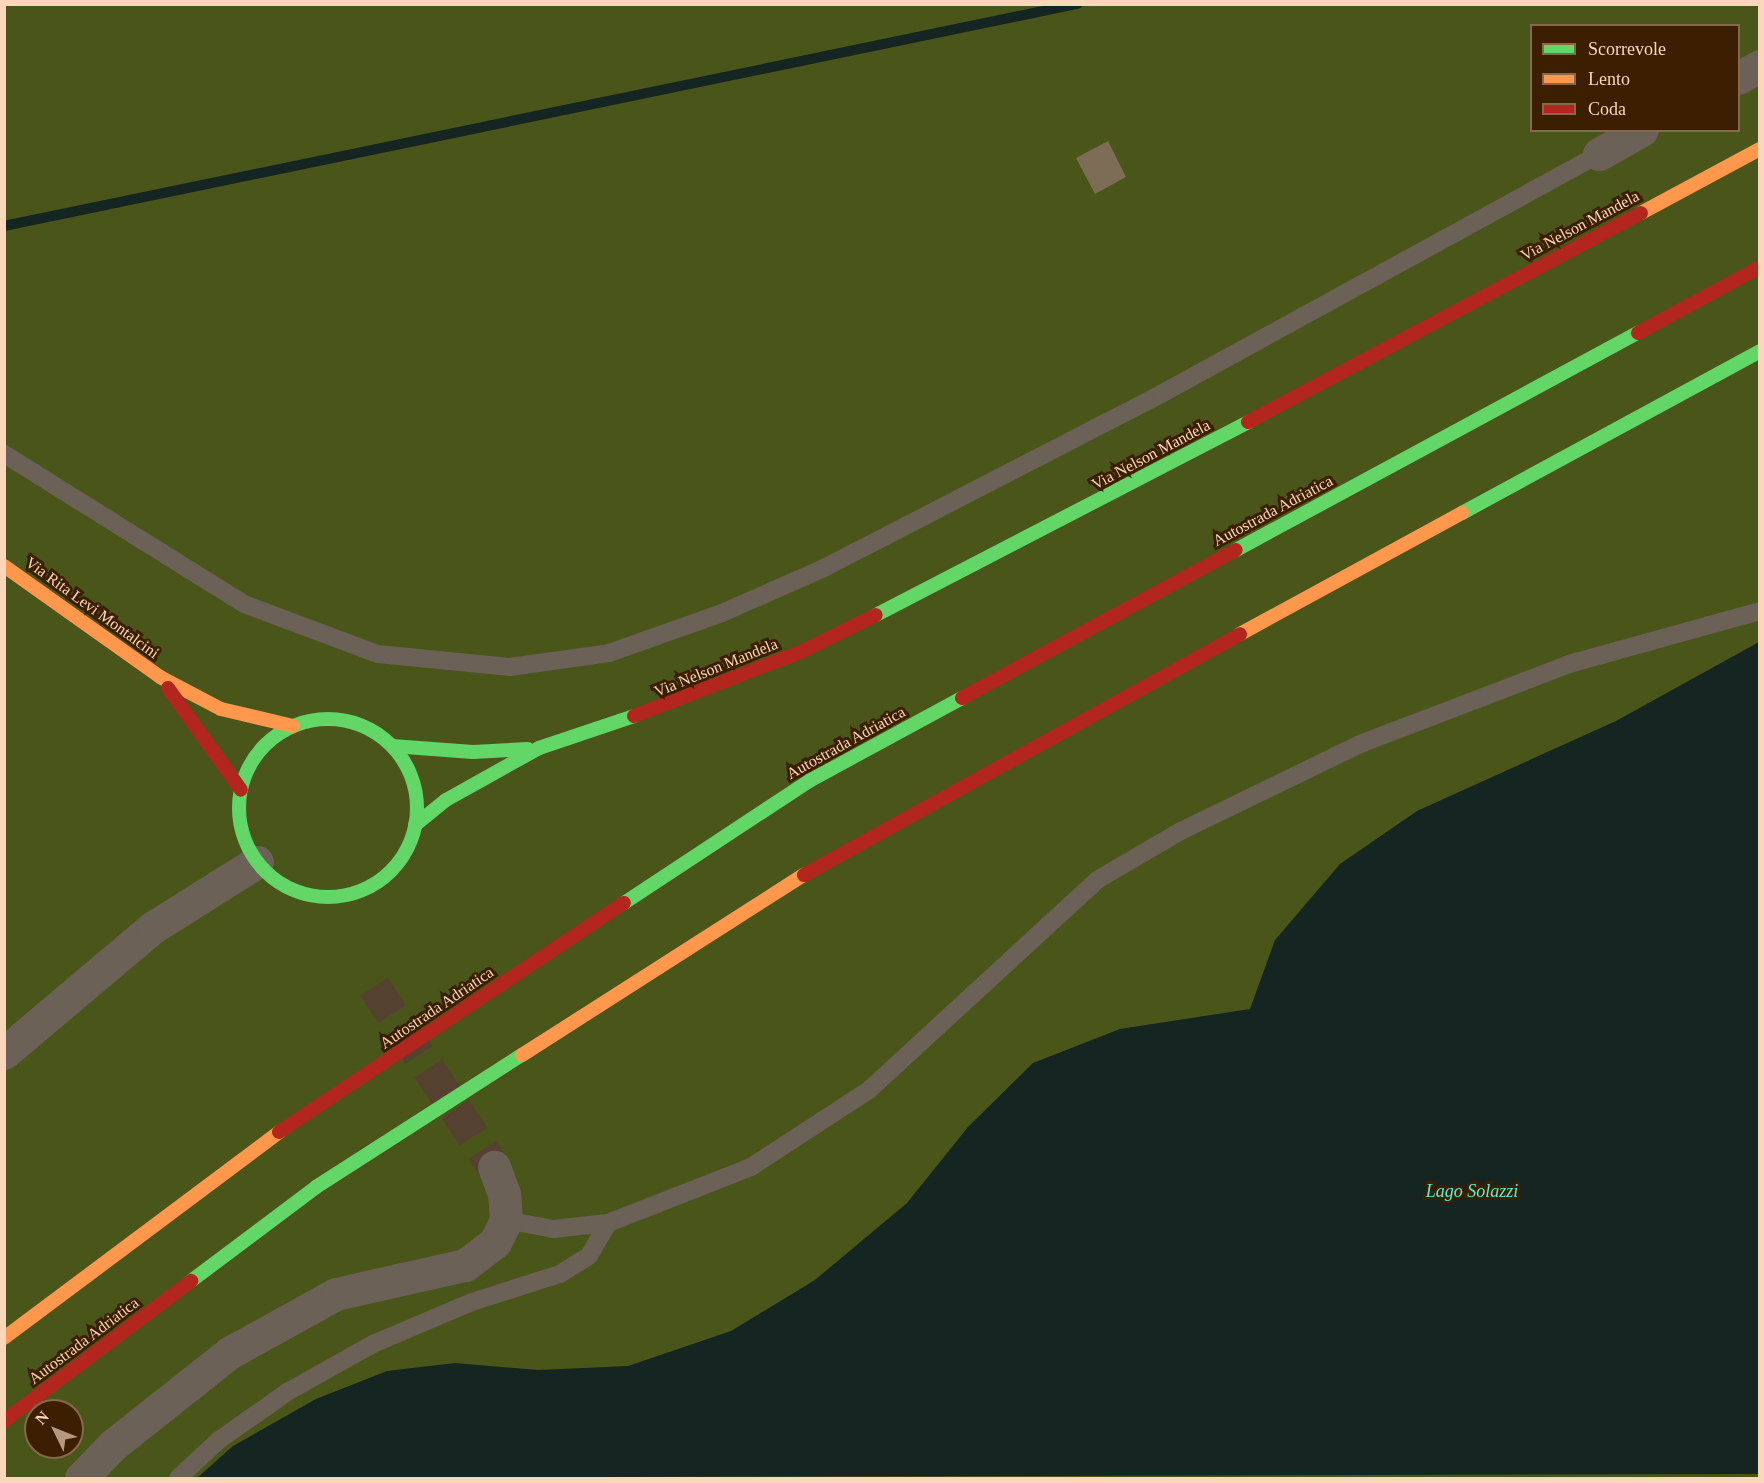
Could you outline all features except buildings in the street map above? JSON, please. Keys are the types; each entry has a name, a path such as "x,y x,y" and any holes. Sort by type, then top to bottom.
{"main road":[{"name":"Via Nelson Mandela","path":"415,825 446,800 538,748 668,705 803,651 969,570 1760,148"},
{"name":"Autostrada Adriatica","path":"4,1338 278,1133 808,781 1760,267"},
{"name":"Autostrada Adriatica","path":"4,1420 316,1187 842,849 1760,351"},
{"name":"Via Rita Levi Montalcini","path":"4,566 160,677 221,709 293,726"},
{"name":"Via Rita Levi Montalcini","path":"160,677 205,733 241,790"},
{"path":"335,719 356,723 392,746 414,783 415,825 396,866 378,881 337,897 292,890 257,862 241,828 241,790 259,752 293,726 335,719"},
{"name":"Via Nelson Mandela","path":"392,746 473,752 538,748"}],"street":[{"path":"1740,77 1760,66"},
{"path":"1599,154 1638,132"},
{"path":"4,1053 134,942 257,862"},
{"path":"81,1479 113,1445 229,1353 336,1294 465,1266 495,1242 506,1220 504,1194 494,1167"}],"lane":[{"path":"4,454 244,604 378,654 510,667 609,653 722,613 824,568 1161,394 1599,154"},
{"path":"506,1220 553,1229 608,1223 751,1167 869,1090 1097,880 1181,831 1360,744 1569,664 1760,611"},
{"path":"178,1479 219,1440 280,1397 373,1344 472,1302 560,1274 589,1256 608,1223"}],"green space":[{"path":"5,5 1759,5 1759,1478 5,1478"}],"water":[{"name":"Lago Solazzi","path":"1759,642 1759,1474 197,1478 233,1446 316,1399 387,1371 455,1363 538,1370 628,1366 731,1331 815,1280 907,1203 968,1127 1033,1063 1120,1029 1250,1009 1275,940 1340,864 1417,811 1616,721"}],"waterway":[{"path":"4,226 1077,4"}],"tunnel":[{"path":"374,986 494,1167"}],"traffic: fast":[{"path":"1236,550 1638,333"},
{"path":"1462,513 1760,351"},
{"path":"876,615 1248,422"},
{"path":"624,903 809,781 962,698"},
{"path":"415,825 446,800 539,748 634,716"},
{"path":"328,719 362,726 391,745 410,774 417,808 410,842 391,871 362,890 328,897 294,890 265,871 246,842 239,808 246,774 265,745 294,726 328,719"},
{"path":"392,746 473,752 528,749"},
{"path":"191,1281 316,1187 522,1055"}],"traffic: slow":[{"path":"1641,213 1760,149"},
{"path":"1240,634 1462,513"},
{"path":"4,566 160,677 221,709 293,726"},
{"path":"522,1055 804,875"},
{"path":"4,1338 279,1132"}],"traffic: jam":[{"path":"1248,422 1641,213"},
{"path":"1638,333 1760,267"},
{"path":"962,698 1236,550"},
{"path":"634,716 803,651 876,615"},
{"path":"804,875 1240,634"},
{"path":"168,688 241,790"},
{"path":"279,1132 624,903"},
{"path":"4,1421 191,1281"}]}
